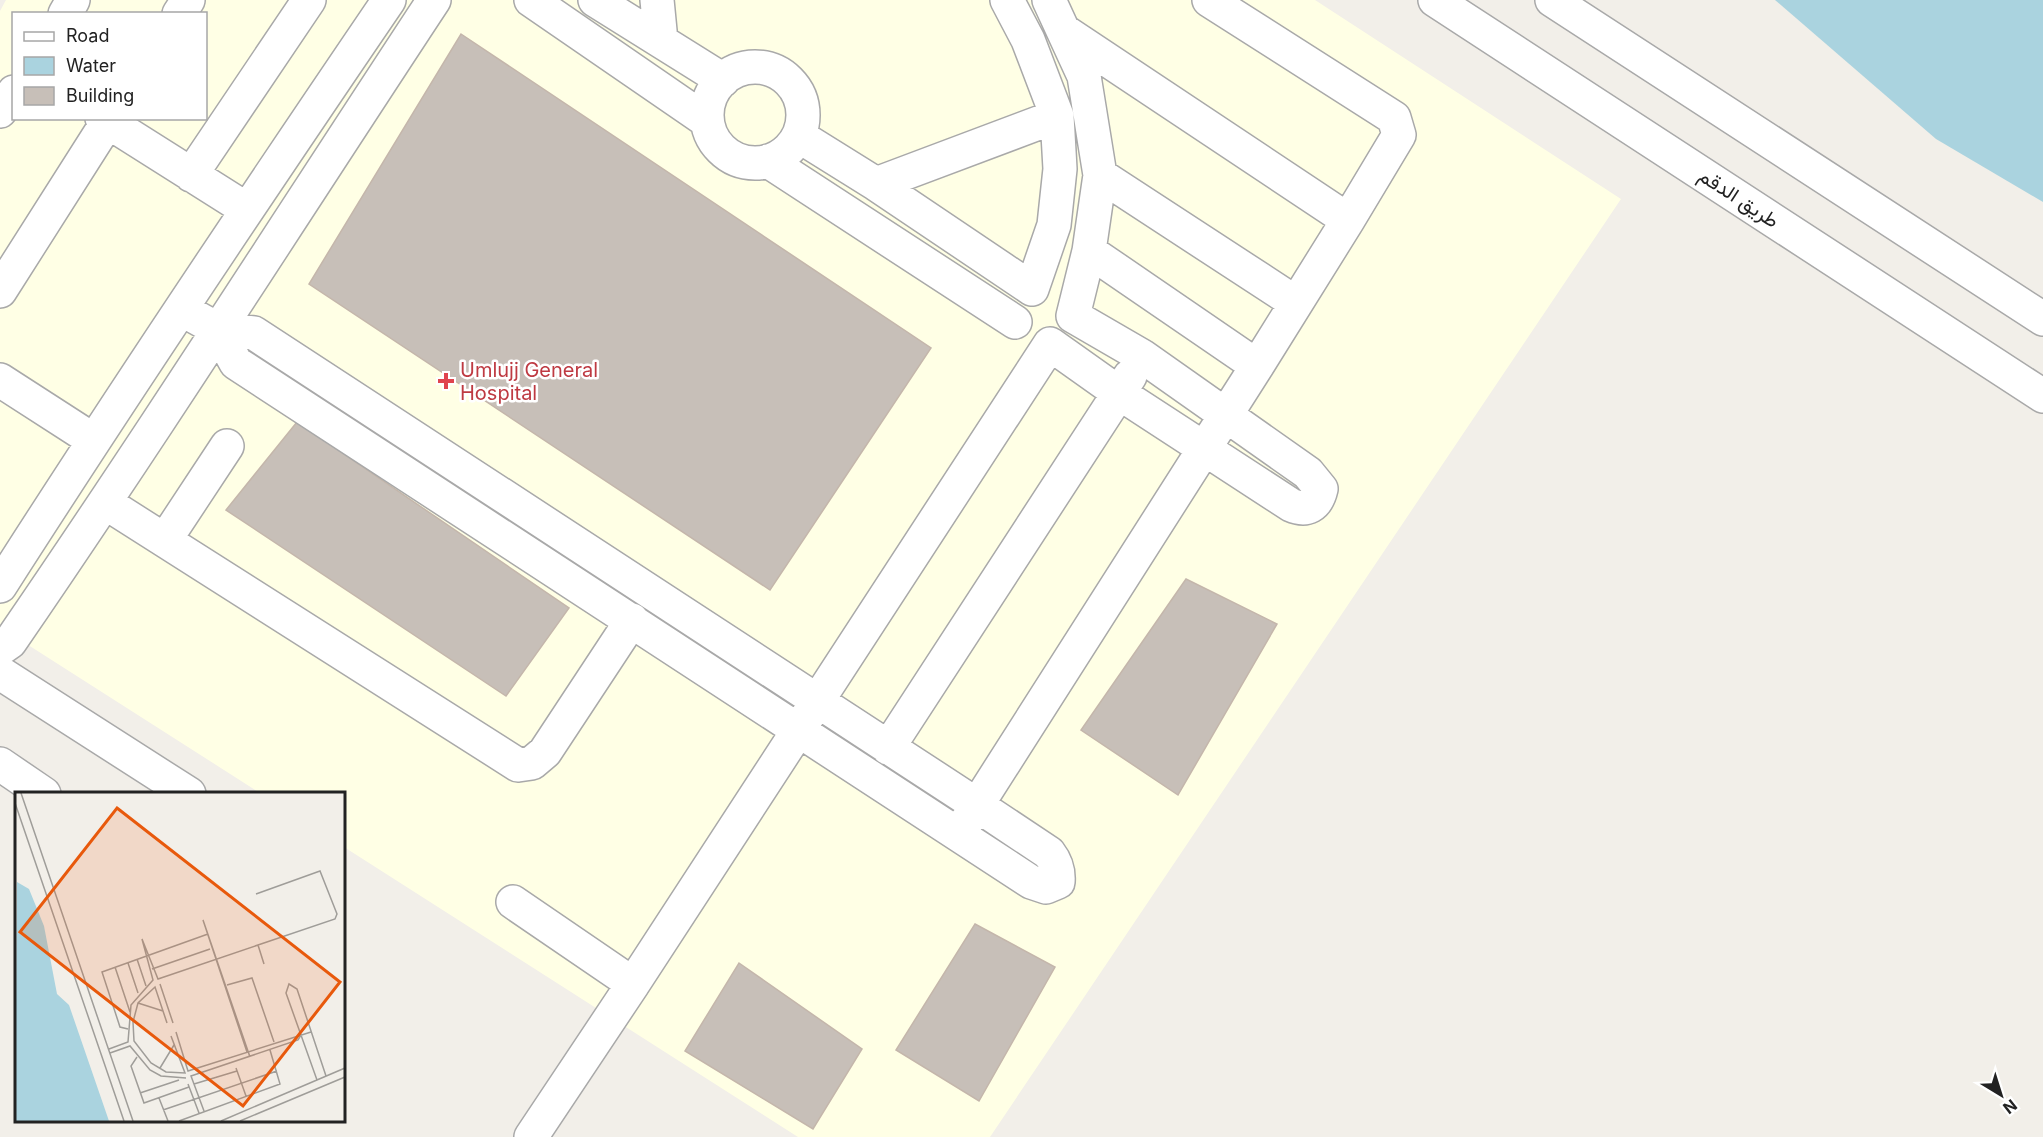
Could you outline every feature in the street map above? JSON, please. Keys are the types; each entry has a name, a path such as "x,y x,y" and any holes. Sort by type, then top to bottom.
{"street":[{"path":"191,175 309,0"},
{"path":"0,586 93,440 246,209 389,0"},
{"path":"0,649 10,642 106,503 217,329 434,0"},
{"path":"531,0 707,122"},
{"path":"595,0 723,80"},
{"path":"657,0 661,41"},
{"path":"1007,0 1028,40 1057,116 1060,169 1054,225 1032,289 1020,301 1015,311 1020,332 1028,340 1038,344 1050,344 1060,340 1068,332 1073,316 1089,251 1100,175 1084,76 1049,0"},
{"path":"959,835 1257,366 1399,135 1394,118 1209,0"},
{"name":"طريق الدقم","path":"1435,0 2043,396"},
{"path":"1552,0 2043,320"},
{"path":"1064,31 1348,220"},
{"path":"756,67 770,69 782,75 792,84 803,108 803,123 799,136 781,156 768,161 748,162 728,155 718,146 707,122 708,108 712,96 723,80 742,69 756,67"},
{"path":"0,111 12,95"},
{"path":"876,184 1057,116"},
{"path":"0,291 107,120 246,209"},
{"path":"799,136 876,184 1032,289 1049,288 1059,292 1067,300 1073,316 1142,356 1308,473 1321,489 1319,499 1310,507 1300,509 1291,505 1119,393 1050,344"},
{"path":"768,161 1016,322"},
{"path":"1100,175 1296,303"},
{"path":"1089,251 1257,366"},
{"path":"181,309 217,329 254,333 977,805 1049,853 1056,862 1058,882 1046,887 1030,882 236,363 217,329"},
{"path":"531,1137 818,702 1050,344"},
{"path":"888,748 1142,356"},
{"path":"0,380 93,440"},
{"path":"165,540 227,446"},
{"path":"482,523 501,495"},
{"path":"106,503 518,765 532,763 545,752 644,628 672,607"},
{"path":"0,673 186,792"},
{"path":"0,764 41,792"},
{"path":"513,902 633,984"}],"shaded area":[{"path":"6,0 1315,0 1621,199 990,1137 798,1137 345,848 345,792 258,792 0,627 0,11"}],"water":[{"path":"1775,0 2043,0 2043,202 1936,139"}],"building":[{"path":"461,34 931,348 770,590 309,284"},
{"path":"297,422 569,608 506,696 226,510"},
{"path":"1186,579 1277,624 1178,795 1081,730"},
{"path":"975,924 1055,967 979,1101 896,1050"},
{"path":"739,963 862,1049 813,1129 685,1051"}],"place":[{"name":"Umlujj General Hospital","path":"446,381"}]}
